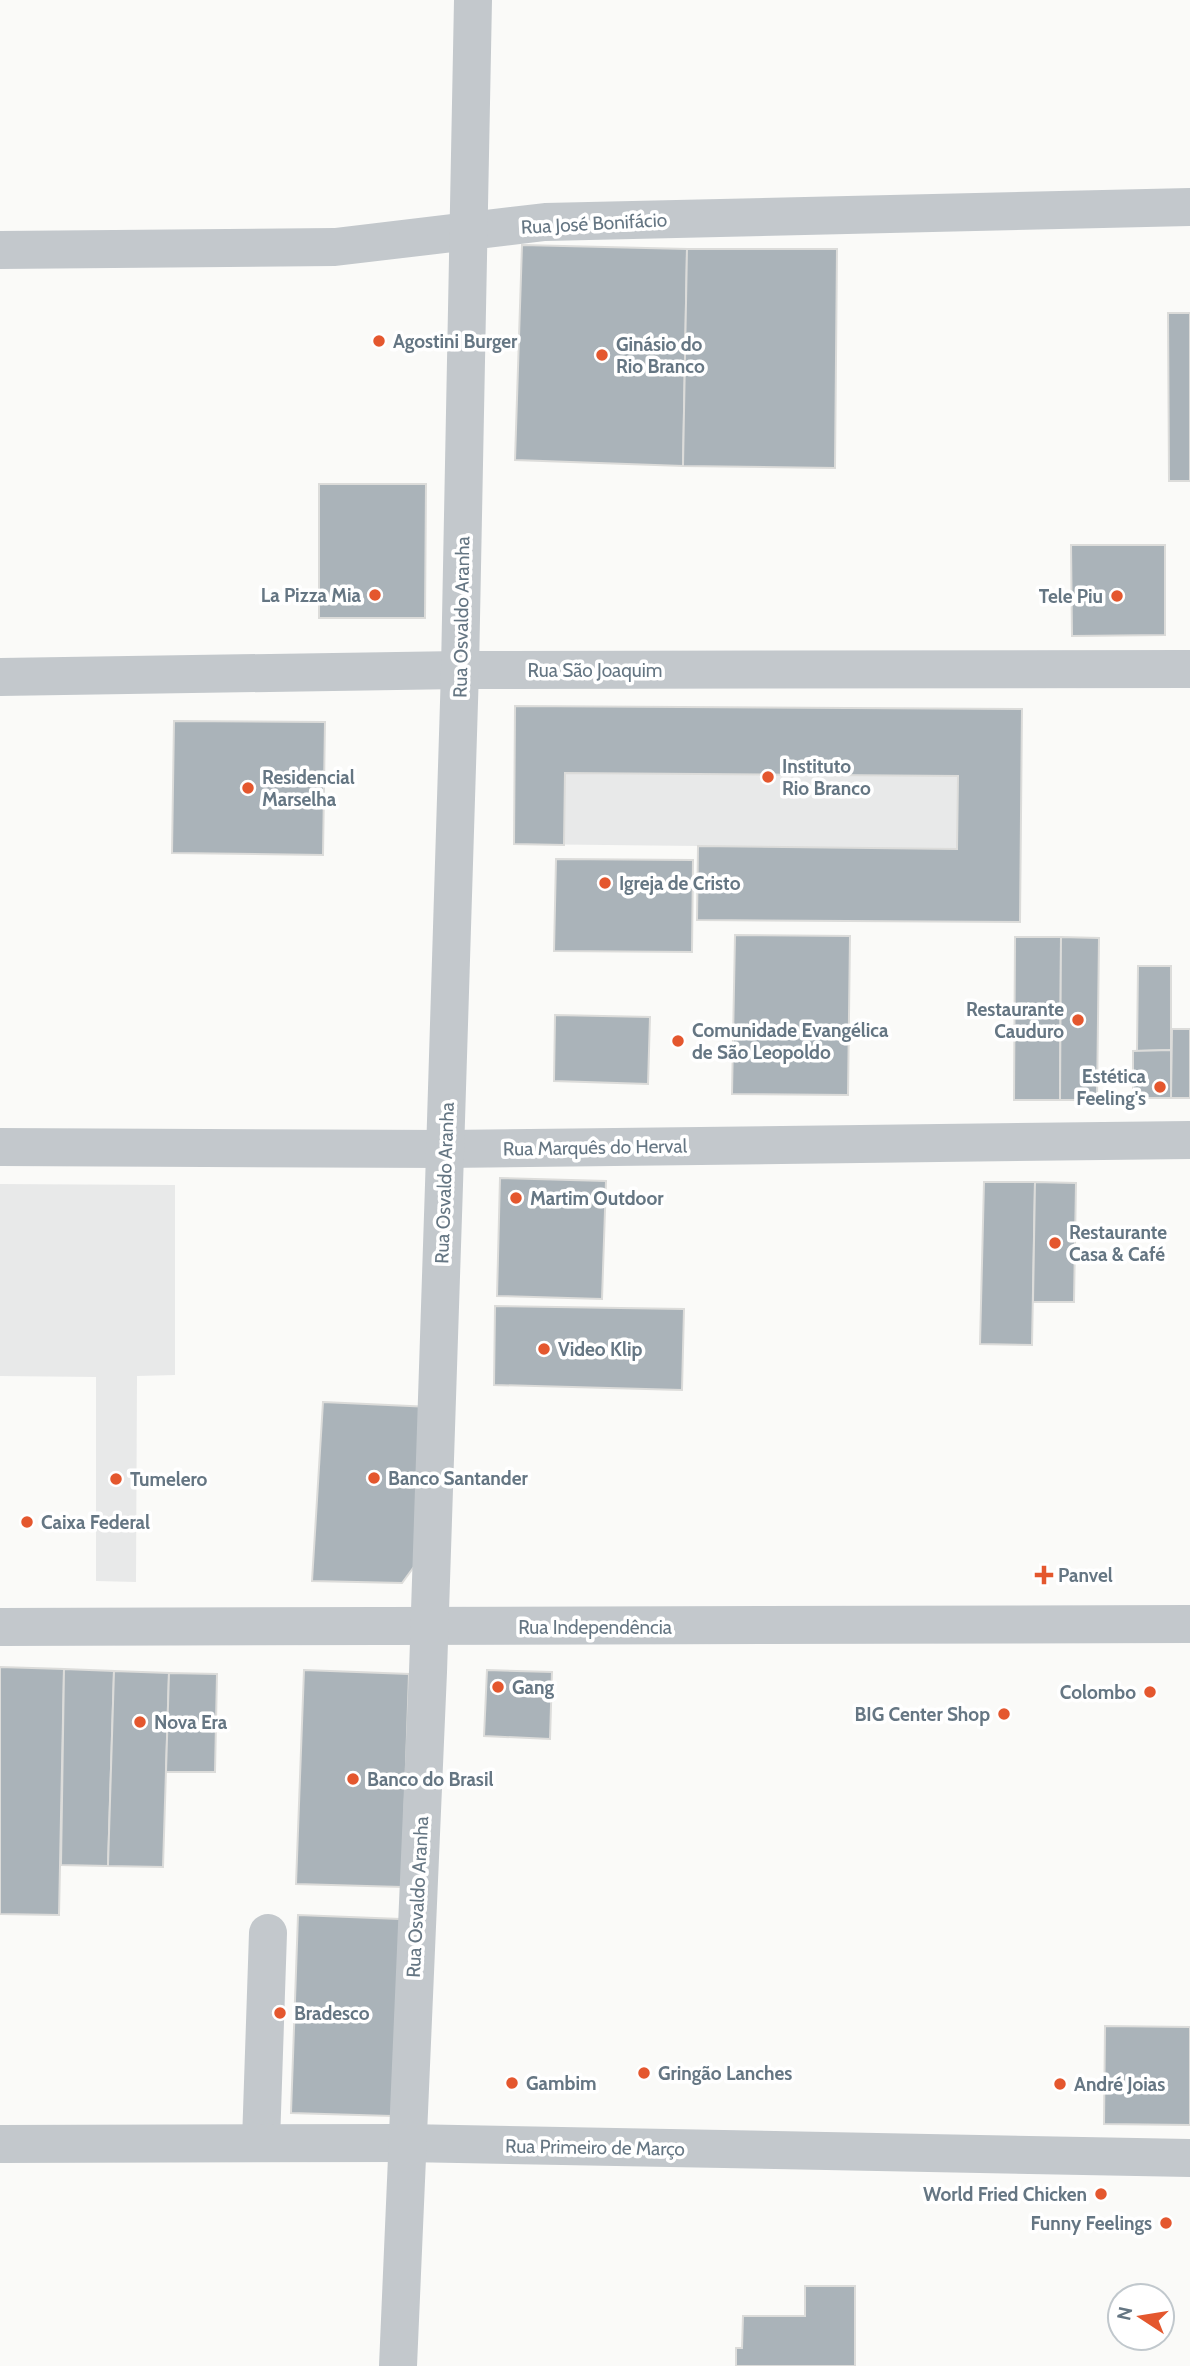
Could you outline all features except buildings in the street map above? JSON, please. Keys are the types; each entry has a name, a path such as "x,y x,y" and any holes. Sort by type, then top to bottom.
{"street":[{"name":"Rua Osvaldo Aranha","path":"398,2366 430,1628 460,670 471,232 473,0"},
{"name":"Rua José Bonifácio","path":"0,250 335,247 545,222 1190,207"},
{"name":"Rua São Joaquim","path":"0,677 460,670 1190,669"},
{"name":"Rua Marquês do Herval","path":"0,1147 445,1149 1190,1140"},
{"name":"Rua Independência","path":"0,1627 1190,1625"},
{"path":"261,2142 268,1933"},
{"name":"Rua Primeiro de Março","path":"0,2144 406,2143 1190,2158"}],"shaded area":[{"name":"Instituto Rio Branco","path":"515,706 1022,709 1020,922 697,920 698,846 514,844"},
{"name":"Tumelero","path":"0,1184 175,1185 175,1375 137,1376 136,1582 96,1581 96,1377 0,1376"}],"place":[{"name":"Agostini Burger","path":"379,341"},
{"name":"Ginásio do Rio Branco","path":"602,355"},
{"name":"La Pizza Mia","path":"375,595"},
{"name":"Tele Piu","path":"1117,596"},
{"name":"Instituto Rio Branco","path":"768,777"},
{"name":"Residencial Marselha","path":"248,788"},
{"name":"Igreja de Cristo","path":"605,883"},
{"name":"Restaurante Cauduro","path":"1078,1020"},
{"name":"Comunidade Evangélica de São Leopoldo","path":"678,1041"},
{"name":"Estética Feeling's","path":"1160,1087"},
{"name":"Martim Outdoor","path":"516,1198"},
{"name":"Restaurante Casa & Café","path":"1055,1243"},
{"name":"Video Klip","path":"544,1349"},
{"name":"Banco Santander","path":"374,1478"},
{"name":"Tumelero","path":"116,1479"},
{"name":"Caixa Federal","path":"27,1522"},
{"name":"Panvel","path":"1044,1575"},
{"name":"Gang","path":"498,1687"},
{"name":"Colombo","path":"1150,1692"},
{"name":"BIG Center Shop","path":"1004,1714"},
{"name":"Nova Era","path":"140,1722"},
{"name":"Banco do Brasil","path":"353,1779"},
{"name":"Bradesco","path":"280,2013"},
{"name":"Gringão Lanches","path":"644,2073"},
{"name":"Gambim","path":"512,2083"},
{"name":"André Joias","path":"1060,2084"},
{"name":"World Fried Chicken","path":"1101,2194"},
{"name":"Funny Feelings","path":"1166,2223"}]}
